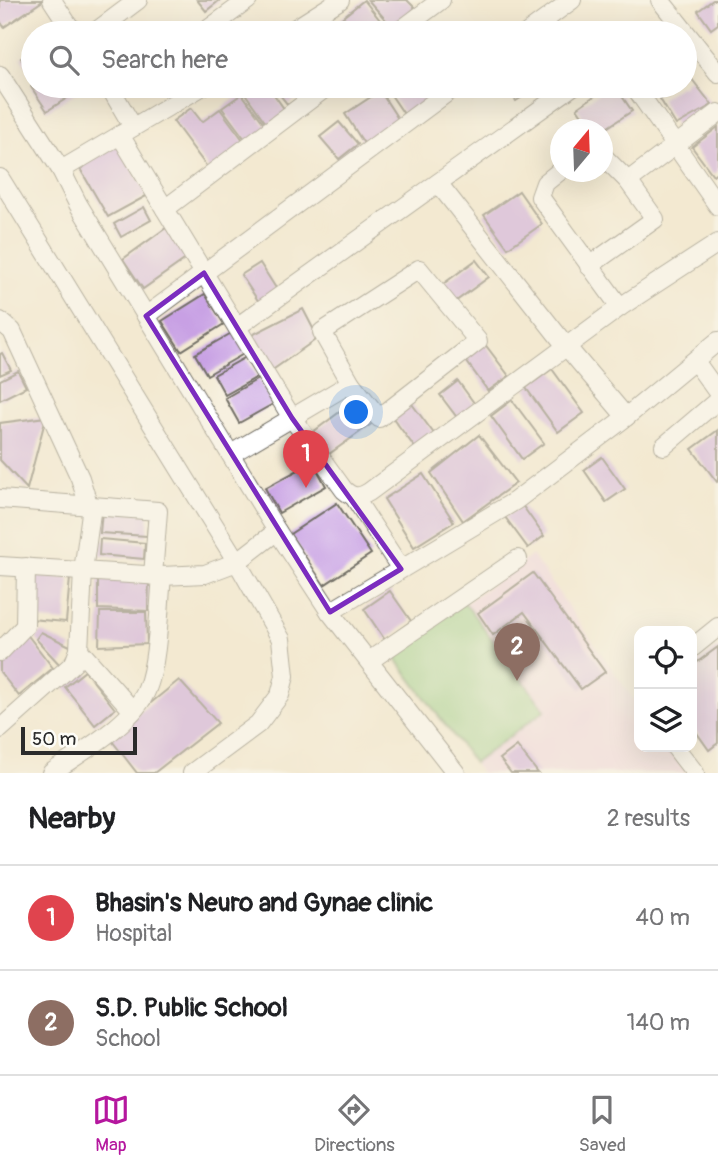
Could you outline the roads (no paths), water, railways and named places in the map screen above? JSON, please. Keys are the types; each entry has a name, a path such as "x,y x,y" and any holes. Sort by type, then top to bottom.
{"street":[{"path":"52,0 66,21"},
{"path":"110,21 138,0"},
{"path":"219,21 248,0"},
{"path":"307,21 340,0"},
{"path":"413,21 441,0"},
{"path":"660,0 677,21"},
{"path":"543,21 569,1"},
{"path":"697,47 718,73"},
{"path":"0,75 61,170 78,204 277,531 330,612 456,773"},
{"path":"113,98 165,209 292,418 344,490 354,497 401,569"},
{"path":"61,170 127,131 171,98"},
{"path":"165,209 312,98"},
{"path":"146,316 440,98"},
{"path":"237,327 556,98"},
{"path":"643,98 718,206"},
{"path":"628,181 718,113"},
{"path":"589,266 655,219 628,181 613,165"},
{"path":"0,178 237,562 281,639 285,676 280,695 258,724 192,773"},
{"path":"550,179 545,183 540,197 620,307"},
{"path":"438,183 566,346 626,417"},
{"path":"354,497 369,492 620,307 718,243"},
{"path":"419,269 478,341 379,418 351,383 322,332 419,269"},
{"path":"0,321 12,331 80,478 92,513 83,571 79,650 74,663 0,729"},
{"path":"330,612 515,500 626,417 718,341"},
{"path":"695,361 718,393"},
{"path":"231,454 351,383"},
{"path":"664,446 718,400"},
{"path":"0,499 158,510 158,576 151,673 147,689 127,718 51,773"},
{"path":"0,566 158,576 205,575 237,562 277,531"},
{"path":"369,661 519,559"},
{"path":"0,652 25,626 26,567"},
{"path":"697,644 718,627"},
{"path":"79,650 133,711"},
{"path":"679,752 695,773"}],"place":[{"name":"Bhasin's Neuro and Gynae clinic","path":"306,488"},
{"name":"S.D. Public School","path":"517,681"}]}
